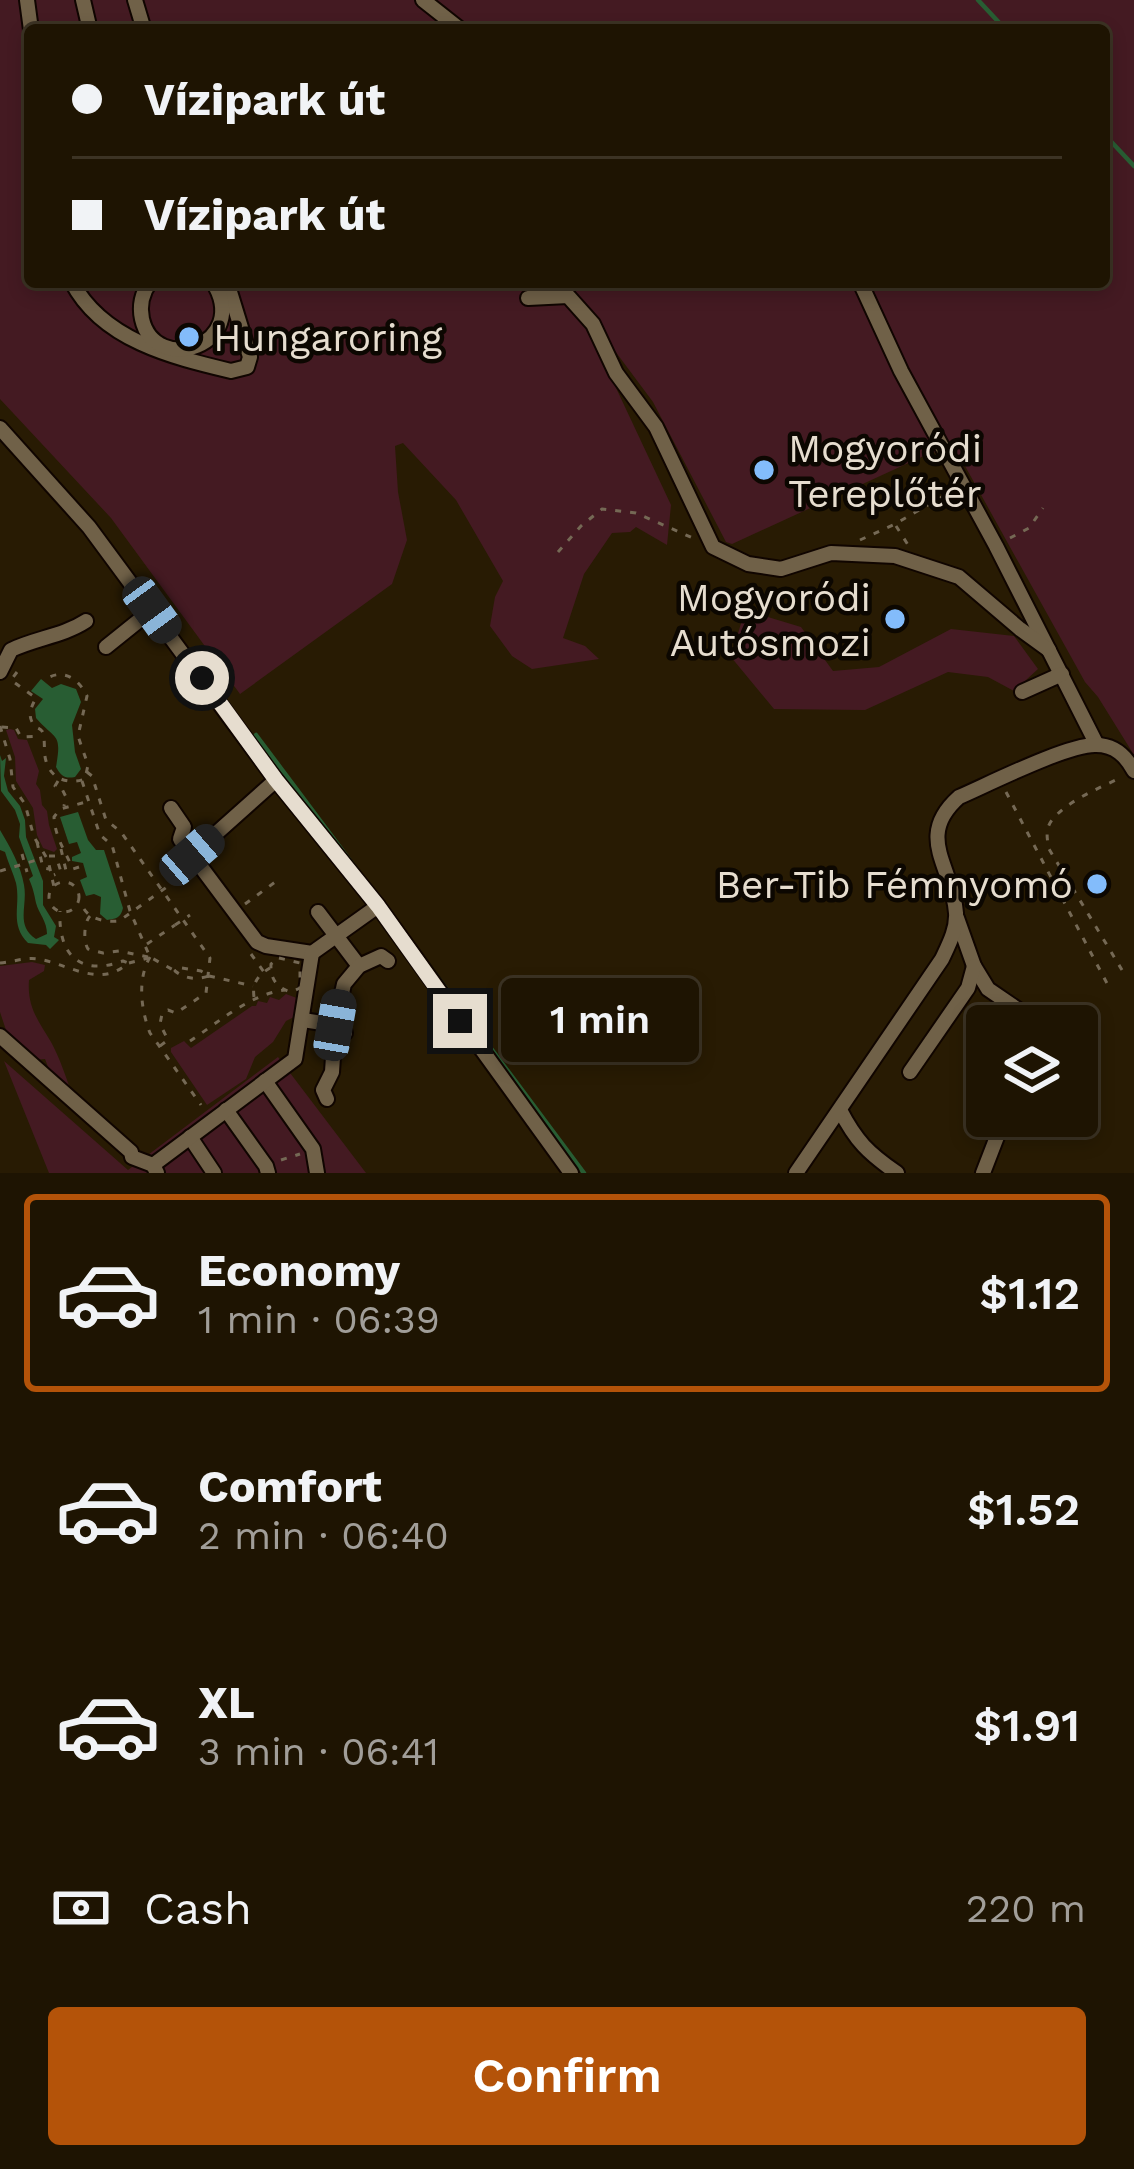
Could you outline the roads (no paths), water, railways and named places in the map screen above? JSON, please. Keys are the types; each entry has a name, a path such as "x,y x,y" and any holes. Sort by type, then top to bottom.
{"street":[{"path":"423,0 453,24"},
{"path":"76,288 89,308 124,334 169,354 240,370 247,367 250,357 229,288"},
{"path":"146,288 141,302 145,328 153,339 178,350 204,344 214,334 224,309 216,288"},
{"path":"863,288 901,371 1097,745"},
{"path":"528,298 568,296 593,324 616,373 656,427 713,547 748,564 781,568 831,553 895,556 959,577 1049,650"},
{"path":"0,428 89,526 276,780 378,906 571,1173"},
{"path":"106,647 152,610"},
{"path":"11,676 11,650 86,621"},
{"path":"1022,692 1062,674"},
{"path":"1011,1005 988,989 974,966 936,838 938,826 959,796 1076,747 1114,749 1134,771"},
{"path":"195,859 276,780"},
{"path":"171,808 184,827 180,839 256,942 312,953 378,906"},
{"path":"318,912 359,967"},
{"path":"796,1173 942,958 956,913"},
{"path":"0,1036 132,1157 155,1169 295,1059 312,953"},
{"path":"327,1100 322,1090 332,1072 344,984 359,967 382,956 388,961"},
{"path":"910,1072 968,988 974,966"},
{"path":"303,1020 340,1029"},
{"path":"265,1081 314,1149 317,1173"},
{"path":"226,1110 266,1166 273,1167"},
{"path":"840,1110 867,1152 897,1173"},
{"path":"190,1137 214,1173"},
{"path":"983,1173 997,1137"}],"waterway":[{"path":"978,0 1000,24"},
{"path":"1110,140 1134,166"},
{"path":"256,735 360,874"},
{"path":"421,955 584,1173"}],"place":[{"name":"Hungaroring","path":"189,337"},
{"name":"Mogyoródi Tereplőtér","path":"764,470"},
{"name":"Mogyoródi Autósmozi","path":"895,619"},
{"name":"Ber-Tib Fémnyomó","path":"1097,884"}]}
